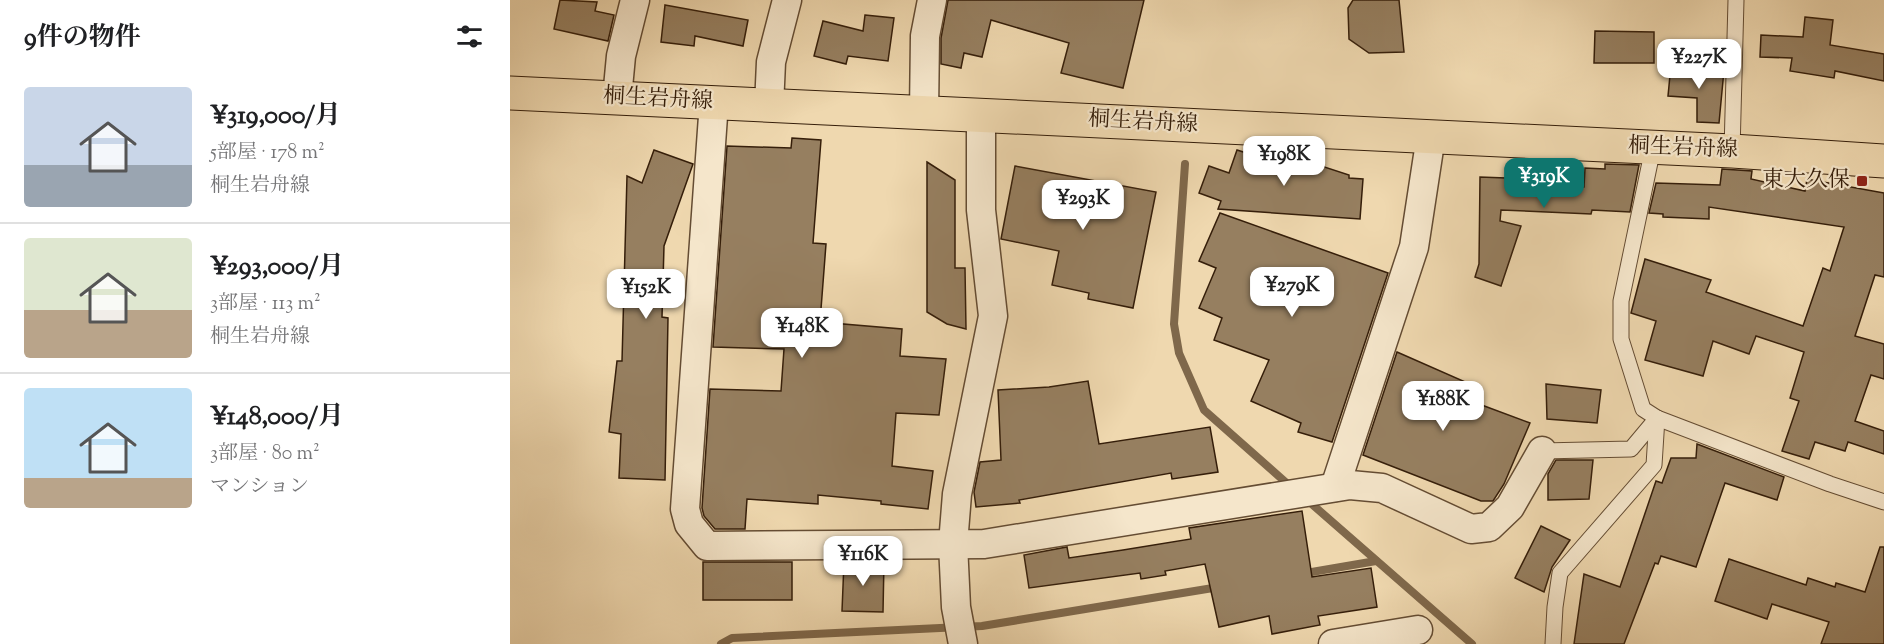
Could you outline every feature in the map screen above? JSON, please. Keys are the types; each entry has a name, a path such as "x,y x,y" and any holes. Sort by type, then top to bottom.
{"main road":[{"name":"桐生岩舟線","path":"510,93 1431,136 1884,161"}],"street":[{"path":"617,98 621,56 635,0"},
{"path":"769,106 771,62 787,0"},
{"path":"924,113 925,36 932,0"},
{"path":"714,102 685,509 689,524 707,546 984,544 1350,485 1382,488 1471,530 1489,527 1510,507 1542,451"},
{"path":"963,644 956,607 953,544 957,494 993,316 981,210 981,115"},
{"path":"1335,487 1414,247 1431,136"},
{"path":"1333,644 1418,630"}],"lane":[{"path":"1732,151 1736,0"},
{"path":"1653,148 1621,301 1621,339 1642,409 1657,418 1830,484 1884,502"},
{"path":"1542,451 1631,449 1657,418"},
{"path":"1553,644 1554,606 1560,573 1654,465 1657,418"}],"building":[{"path":"560,0 597,2 595,11 614,15 608,41 554,29"},
{"path":"948,0 1144,0 1123,88 1061,73 1069,43 991,20 982,57 964,53 961,68 941,64 941,38"},
{"path":"1353,0 1399,0 1404,52 1369,53 1349,39 1348,8"},
{"path":"665,5 748,20 743,46 695,36 694,46 661,42"},
{"path":"865,15 894,18 888,61 848,56 846,64 814,56 823,21 863,31"},
{"path":"1805,17 1833,20 1830,45 1884,54 1884,81 1835,71 1834,78 1790,71 1792,58 1760,57 1761,35 1803,37"},
{"path":"1595,31 1654,32 1654,63 1594,63"},
{"path":"1671,65 1724,70 1719,123 1697,122 1697,98 1668,96"},
{"path":"792,138 821,140 813,243 826,244 820,322 902,329 900,356 946,359 939,415 896,413 892,466 933,471 928,509 881,504 881,501 818,495 818,504 747,499 745,529 715,529 704,516 702,508 710,389 781,391 784,349 713,347 727,146 791,148"},
{"path":"1263,147 1349,175 1349,178 1363,179 1360,219 1218,209 1221,201 1199,193 1209,166 1229,173 1237,150 1259,157"},
{"path":"654,150 693,164 664,246 662,317 668,318 665,480 619,478 621,434 609,432 617,361 622,361 627,176 642,183"},
{"path":"927,162 955,180 955,268 965,268 966,329 947,324 927,312"},
{"path":"1605,164 1639,165 1630,212 1592,210 1591,214 1501,210 1500,221 1521,226 1501,286 1475,277 1479,264 1480,177 1506,178 1506,183 1584,187 1585,168 1605,169"},
{"path":"1015,166 1156,192 1133,308 1088,299 1089,293 1052,285 1059,251 1001,239"},
{"path":"1722,169 1752,171 1751,179 1805,191 1807,179 1884,193 1884,277 1875,275 1855,336 1884,344 1884,379 1871,375 1855,421 1884,431 1884,454 1848,442 1845,451 1815,442 1809,459 1782,451 1799,401 1790,398 1804,352 1756,336 1749,354 1713,341 1703,376 1645,360 1656,321 1631,313 1645,259 1711,280 1706,292 1803,326 1823,268 1830,271 1844,227 1709,207 1709,219 1663,217 1663,214 1649,213 1656,183 1720,185"},
{"path":"1220,213 1388,273 1332,442 1298,432 1301,423 1251,401 1269,360 1214,340 1222,318 1199,308 1216,268 1199,261"},
{"path":"1397,352 1479,388 1471,401 1530,423 1504,484 1493,501 1481,501 1363,455"},
{"path":"1088,381 1099,444 1210,427 1218,472 1172,479 1171,473 1019,500 1020,503 976,507 974,492 980,462 1001,460 998,390 1049,387"},
{"path":"1546,384 1601,390 1597,423 1547,419"},
{"path":"1697,444 1784,477 1777,500 1725,483 1696,567 1661,556 1658,564 1655,563 1624,644 1574,644 1584,574 1620,587 1656,481 1662,483 1671,458 1696,458"},
{"path":"1556,460 1593,460 1589,499 1548,500 1548,474"},
{"path":"1302,511 1312,577 1371,568 1377,607 1318,616 1320,625 1272,634 1269,616 1219,627 1205,564 1165,571 1166,575 1141,579 1140,573 1029,588 1024,555 1067,547 1069,558 1123,550 1191,539 1189,528"},
{"path":"1541,526 1570,540 1552,567 1544,592 1515,578"},
{"path":"1880,547 1884,547 1884,644 1821,644 1829,622 1772,604 1767,619 1715,601 1729,559 1806,585 1808,578 1835,587 1836,583 1865,592"},
{"path":"884,561 883,612 842,611 844,562"},
{"path":"703,562 792,562 792,600 703,600"}],"waterway":[{"path":"1185,164 1174,324 1179,353 1204,410 1291,487"},
{"path":"1306,499 1472,644"},
{"path":"1300,574 1376,561"},
{"path":"721,644 732,638 982,626 1219,587"}],"place":[{"name":"東大久保","path":"1862,181"}]}
